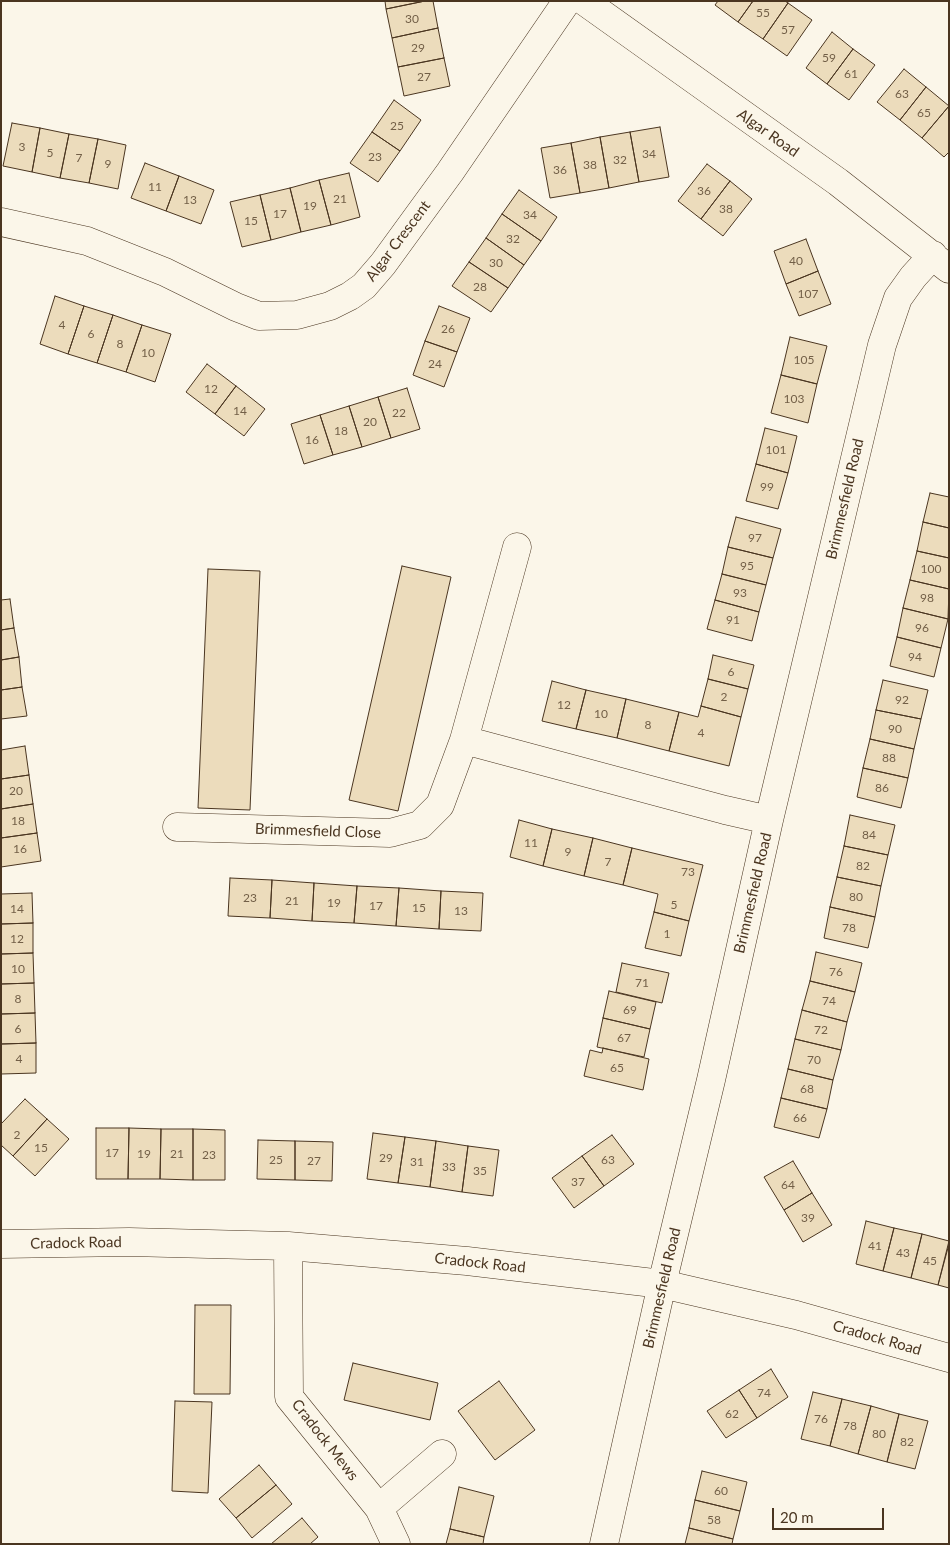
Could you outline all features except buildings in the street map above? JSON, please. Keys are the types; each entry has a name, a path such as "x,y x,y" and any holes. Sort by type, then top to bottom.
{"street":[{"name":"Algar Crescent","path":"1,222 87,241 166,272 236,307 259,316 297,315 330,306 350,296 364,286 383,264 450,172 567,1"},
{"name":"Algar Road","path":"584,1 838,182 941,262"},
{"name":"Brimmesfield Road","path":"604,1544 769,820 882,344 898,298 913,277 941,262"},
{"name":"Brimmesfield Close","path":"176,827 390,833 420,825 440,805 464,740 517,547"},
{"path":"464,740 769,820"},
{"name":"Cradock Road","path":"1,1244 129,1242 288,1246 467,1261 662,1284 796,1315 949,1358"},
{"name":"Cradock Mews","path":"288,1246 290,1397 379,1508 396,1544"},
{"path":"379,1508 442,1454"}]}
